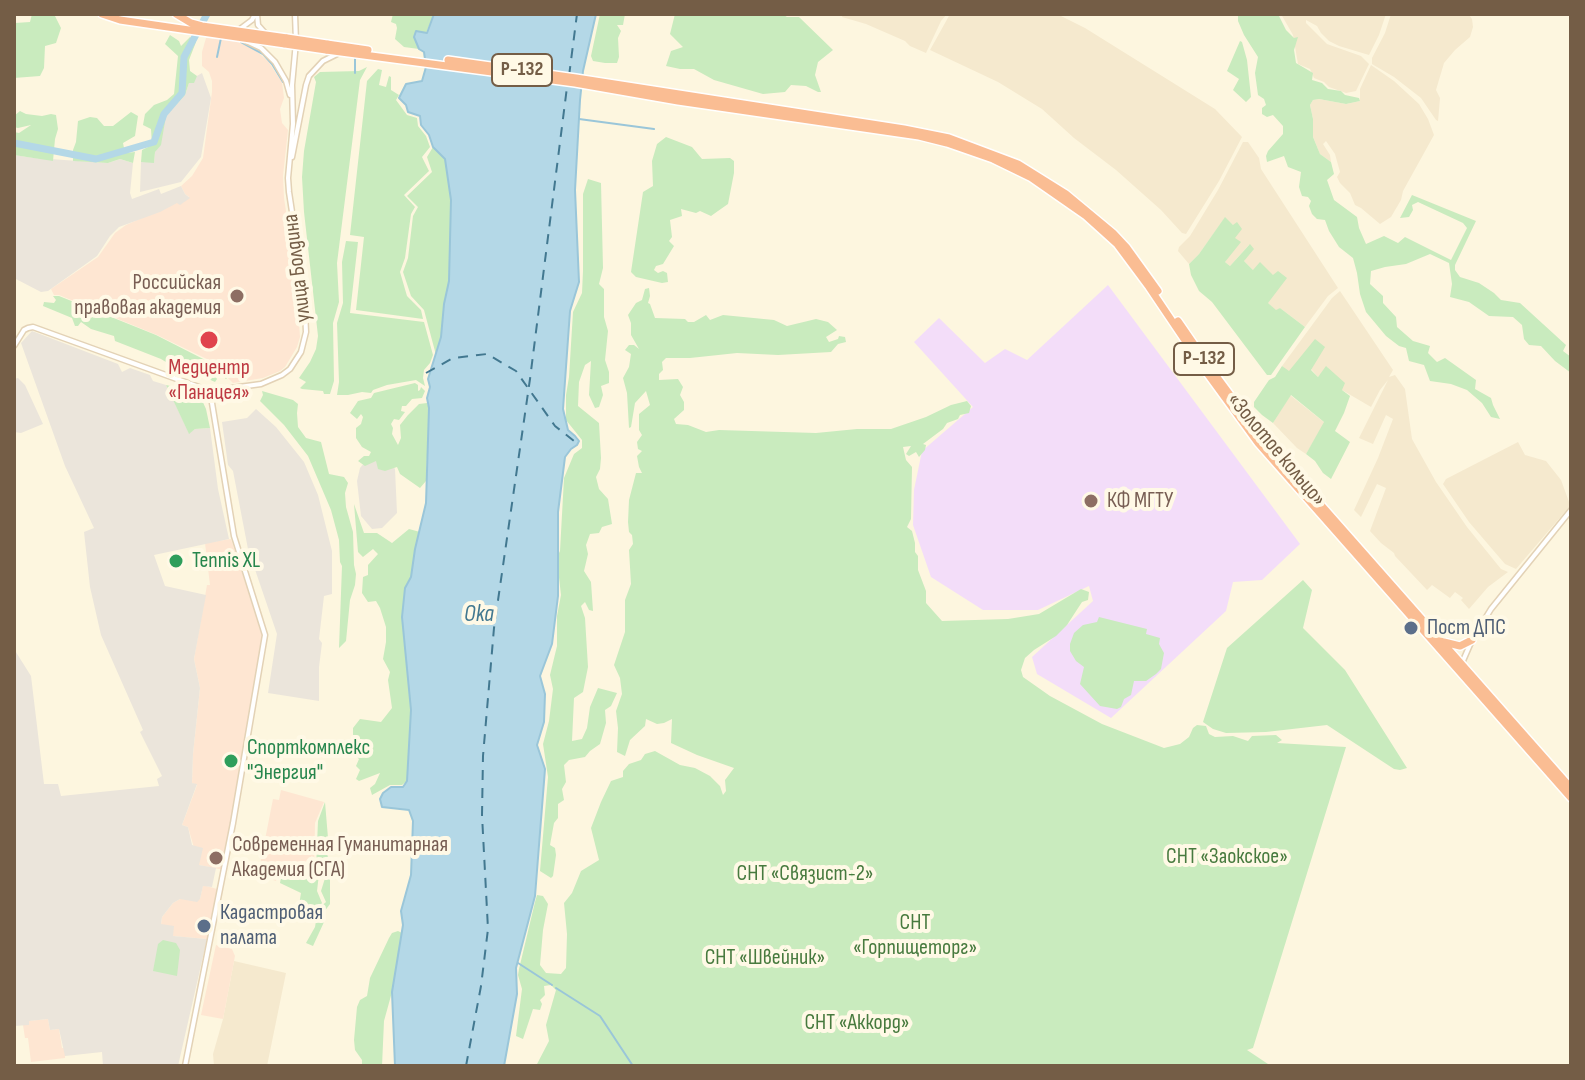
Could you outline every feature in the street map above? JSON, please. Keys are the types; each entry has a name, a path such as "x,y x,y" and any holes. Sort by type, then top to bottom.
{"highway":[{"name":"Р-132","path":"102,14 120,20 678,98"},
{"name":"Р-132","path":"176,14 191,23 235,34 268,36 286,41"},
{"name":"Р-132","path":"327,47 342,52 364,52"},
{"name":"«Золотое кольцо»","path":"678,98 947,143 993,159 1030,177 1086,216 1117,244 1258,443 1571,788"},
{"name":"«Золотое кольцо»","path":"678,98 949,138 1018,164 1066,194 1127,248 1262,438 1444,642 1460,667 1571,798"},
{"path":"1444,642 1460,646 1472,640"}],"main road":[{"path":"256,14 235,34 261,48 275,62 286,81 292,102"},
{"path":"256,14 258,25 268,36"},
{"name":"улица Болдина","path":"14,346 24,330 33,327 210,391 261,384 282,375 296,361 306,332 304,291 289,192 295,14"},
{"path":"290,163 306,85 313,70 342,52"},
{"path":"185,1066 233,823 265,635 234,536 210,391"},
{"path":"1460,667 1491,609 1571,510"}],"shaded area":[{"path":"843,14 947,14 926,53 866,24 842,17"},
{"path":"950,14 1057,14 1085,28 1215,109 1242,137 1186,234 1116,170 1042,109 998,82 930,50"},
{"path":"1281,14 1386,14 1369,55 1329,41 1317,26 1306,20 1327,44 1361,56 1369,64 1356,91 1346,93 1329,87 1314,78 1310,69 1298,64 1293,35"},
{"path":"1391,14 1456,14 1469,15 1472,19 1470,37 1444,63 1436,90 1440,98 1438,121 1421,98 1372,64"},
{"path":"206,38 234,40 254,49 268,61 282,82 284,98 280,109 282,123 288,130 284,198 296,278 300,337 297,347 280,371 263,378 233,383 211,361 157,335 54,295 51,289 98,257 115,233 126,225 189,197 181,186 192,176 203,158 212,92 209,72 202,66"},
{"path":"1371,65 1419,104 1434,135 1391,217 1380,224 1355,205 1350,193 1340,183 1335,154 1326,141 1323,144 1331,162 1320,154 1313,137 1310,105 1313,100 1319,99 1346,104 1360,101 1360,89"},
{"path":"202,73 211,98 201,157 181,182 140,192 141,162 154,162 166,116 185,95 190,80"},
{"path":"1243,142 1248,142 1259,158 1261,169 1338,288 1328,296 1305,327 1268,303 1273,275 1253,270 1244,261 1249,245 1230,266 1225,262 1235,238 1233,225 1225,218 1189,264 1178,251 1218,190"},
{"path":"14,155 108,163 120,159 133,163 132,199 159,189 161,194 181,186 190,198 180,205 177,203 119,227 97,256 48,291 41,292 14,278"},
{"name":"КФ МГТУ","path":"1108,285 1300,544 1262,580 1233,582 1226,611 1111,718 1037,674 1032,657 1093,601 1089,586 1038,610 983,610 931,577 913,525 914,490 922,451 973,407 914,342 939,318 985,363 1005,349 1027,360"},
{"path":"1340,291 1393,370 1389,377 1395,375 1405,389 1412,439 1436,482 1467,527 1501,569 1508,572 1488,587 1469,609 1455,592 1450,598 1432,585 1427,590 1370,531 1386,488 1377,484 1361,517 1354,510 1393,419 1386,415 1373,444 1359,438 1388,380 1371,407 1342,390 1327,367 1318,377 1311,369 1288,372 1282,366"},
{"path":"32,331 118,364 122,372 130,368 150,375 153,381 166,385 189,433 195,429 210,428 218,489 229,539 154,555 165,586 206,595 194,659 200,688 192,783 197,784 182,825 188,827 192,845 203,848 199,865 216,868 212,887 203,886 197,902 180,899 162,917 161,924 174,926 173,936 207,939 178,1066 103,1066 102,1052 65,1056 59,1029 50,1030 48,1019 14,1026 14,649 31,676 44,784 58,784 61,796 159,786 157,779 162,776 140,732 143,730 101,635 90,587 84,532 94,528 65,466 21,343"},
{"path":"18,378 25,385 43,424 21,433 14,432 14,379"},
{"path":"1290,395 1325,423 1306,454 1273,423"},
{"path":"256,409 276,427 304,462 318,495 332,551 332,594 324,596 319,639 322,643 319,701 268,693 277,634 248,549 233,471 228,465 222,422 247,418"},
{"path":"1518,442 1525,455 1546,461 1561,480 1569,507 1516,569 1505,564 1469,522 1443,484 1446,479"},
{"path":"372,459 391,464 395,469 397,513 382,528 372,529 361,516 357,481 360,468"},
{"path":"231,539 263,636 222,869 219,869 199,865 188,827 182,825 197,785 192,783 200,688 194,659 207,585 210,585 205,543"},
{"path":"281,790 324,802 315,823 314,872 280,865 276,881 258,875 273,799 279,800"},
{"path":"203,885 217,889 207,939 172,936 161,924 162,917 180,899 200,899"},
{"path":"216,945 232,949 235,956 223,1019 201,1015"},
{"path":"234,961 286,973 267,1066 214,1066 213,1054"},
{"path":"48,1019 50,1030 59,1029 65,1058 31,1062 23,1025 28,1025 28,1021"}],"green space":[{"path":"32,14 54,14 61,28 56,43 45,46 44,68 40,76 14,78 14,21 30,22"},
{"path":"393,14 434,14 426,33 416,32 414,37 419,49 404,47 395,39 397,28 391,22"},
{"path":"600,14 625,14 623,25 617,25 621,31 617,63 593,61 591,56"},
{"path":"675,14 782,14 799,17 833,50 818,62 815,75 821,92 806,86 791,85 785,92 763,94 714,80 694,69 666,66 671,51 683,47 670,34"},
{"path":"1238,14 1278,14 1286,30 1294,38 1298,37 1294,50 1296,63 1313,73 1312,80 1328,89 1359,98 1360,101 1346,104 1319,99 1313,100 1310,105 1313,137 1320,154 1331,162 1334,174 1327,180 1334,200 1357,217 1366,244 1384,236 1398,243 1405,237 1451,260 1467,228 1463,223 1418,202 1412,205 1409,217 1400,218 1412,195 1476,221 1455,270 1460,277 1479,283 1501,300 1520,303 1566,345 1563,351 1571,357 1571,373 1541,346 1529,345 1524,339 1522,325 1513,317 1489,316 1469,302 1450,297 1449,263 1430,254 1406,264 1371,271 1370,284 1383,296 1383,303 1396,317 1397,327 1413,341 1430,346 1428,353 1437,362 1445,358 1476,380 1475,389 1491,398 1500,419 1491,417 1482,403 1467,390 1430,381 1424,365 1409,361 1406,348 1386,336 1366,312 1353,258 1339,247 1325,220 1317,219 1312,214 1311,201 1302,196 1299,187 1301,172 1288,167 1284,156 1267,162 1268,151 1283,134 1283,126 1273,115 1267,117 1262,114 1262,108 1266,105 1258,95 1255,73 1258,57 1244,35"},
{"path":"170,35 181,46 190,37 196,42 189,60 190,71 197,76 166,116 154,163 141,162 142,150 152,145 151,129 143,125 145,114 174,94 178,56 165,44"},
{"path":"1240,41 1247,60 1251,97 1246,102 1233,90 1239,79 1227,71"},
{"path":"367,67 360,80 337,263 339,302 333,323 334,381 330,394 324,394 323,391 300,388 306,382 299,378 316,349 318,336 304,212 304,151 316,82 314,77 320,72 359,71"},
{"path":"378,69 382,70 379,85 386,87 391,77 391,90 399,95 396,100 407,115 417,118 430,147 422,157 429,171 404,195 415,207 400,272 407,296 421,310 423,319 356,310 364,237 350,235 367,81"},
{"path":"20,111 42,116 56,115 58,129 53,161 14,155 14,132 19,133 31,125 14,127 14,116"},
{"path":"131,112 138,116 135,136 123,143 125,153 135,152 133,163 120,159 108,163 73,161 78,121 97,118 104,126 113,126"},
{"path":"666,137 692,147 702,159 730,158 734,161 734,173 728,204 711,216 681,209 682,216 670,220 672,237 669,241 674,246 663,264 654,270 667,273 668,282 662,283 636,277 631,272 643,192 653,186 652,161 657,144"},
{"path":"433,147 445,159 451,200 449,281 436,355 424,310 411,296 403,272 408,258 413,216 418,207 407,196 432,172 427,157"},
{"path":"588,179 601,183 603,268 599,284 604,289 604,317 608,331 605,360 609,383 601,386 603,395 599,407 595,408 589,395 591,361 585,365 579,382 578,406 599,423 601,458 596,477 599,489 608,499 612,524 602,527 599,533 590,534 586,545 588,554 584,571 591,582 593,611 585,602 581,606 585,618 588,667 583,692 574,698 572,741 582,739 598,688 617,693 611,706 605,710 606,723 600,744 585,757 569,760 564,765 564,800 558,804 558,818 554,823 550,845 555,848 556,855 551,878 540,871 548,777 543,744 553,689 550,675 557,646 561,595 558,555 564,478 574,454 582,448 582,440 566,420 566,395 573,312 582,293 583,194"},
{"path":"1225,217 1233,225 1237,222 1242,229 1235,238 1241,242 1225,262 1230,266 1250,244 1254,249 1244,261 1253,270 1260,262 1273,275 1278,271 1287,278 1268,303 1305,327 1271,375 1267,375 1212,302 1199,291 1191,275 1189,264"},
{"path":"346,241 358,242 350,313 424,322 433,355 424,370 425,386 416,380 387,385 371,393 337,395 337,323 343,303 342,262"},
{"path":"649,288 648,303 655,318 694,322 706,315 710,320 723,315 774,320 787,326 816,319 828,322 837,330 826,337 829,342 839,336 845,337 846,342 838,344 831,352 778,355 737,353 666,358 662,362 659,380 678,379 683,387 680,395 684,410 674,419 676,424 706,432 816,433 891,429 967,401 971,406 969,413 947,423 923,444 926,445 925,450 919,457 916,452 909,456 906,454 911,446 903,447 906,460 912,467 911,519 907,527 912,531 915,543 926,603 942,621 1008,619 1039,614 1081,589 1089,592 1088,600 1082,602 1067,625 1025,658 1021,670 1023,677 1050,696 1102,724 1164,748 1180,744 1197,725 1206,726 1209,734 1215,737 1233,736 1248,741 1252,736 1276,735 1282,740 1277,743 1346,747 1253,1048 1247,1050 1271,1066 536,1066 549,1041 546,1025 556,990 551,985 544,986 545,995 540,1000 540,1010 533,1009 523,1039 516,1036 522,989 518,975 535,902 537,895 543,896 548,904 540,965 546,973 561,974 566,968 564,903 581,871 599,860 591,828 611,781 623,777 623,771 629,764 655,751 680,765 710,776 720,786 723,795 726,791 725,780 734,768 671,743 672,719 657,724 646,719 645,726 630,740 625,756 617,752 616,711 622,694 614,665 625,632 625,600 631,584 629,550 633,544 628,522 629,500 636,473 642,473 637,456 642,451 638,449 637,442 642,435 639,414 650,405 646,391 635,403 629,428 623,378 631,354 625,350 629,345 639,349 631,335 628,315 642,300 645,289"},
{"path":"53,296 156,335 217,366 227,378 215,372 215,382 189,370 179,370 81,322 75,326 72,318 43,306 44,302 54,303 56,300"},
{"path":"1315,339 1325,347 1311,370 1318,377 1326,366 1345,383 1342,390 1350,396 1335,431 1350,442 1331,479 1306,454 1324,422 1291,395 1273,423 1254,407 1254,402 1269,380 1282,366 1289,371"},
{"path":"415,383 418,391 421,387 425,391 422,398 412,399 402,406 401,411 405,412 391,424 398,445 400,425 419,404 427,403 426,481 420,488 400,474 397,467 385,471 378,469 376,461 365,466 358,461 371,452 362,447 356,438 356,428 363,417 361,414 357,419 350,413 358,401 371,398 374,393"},
{"path":"166,385 193,391 201,398 210,428 195,429 189,434"},
{"path":"262,391 298,404 298,427 306,438 321,442 329,474 344,477 348,483 346,507 353,532 356,574 346,641 339,648 342,566 331,510 308,456 260,401"},
{"path":"354,504 364,533 377,533 392,543 409,529 420,532 411,577 405,588 402,617 411,710 407,781 402,785 390,785 372,795 370,788 380,773 359,781 356,779 360,770 356,766 359,759 354,754 354,745 359,736 353,735 353,728 360,719 381,722 392,708 388,680 390,672 383,659 386,627 380,608 376,601 368,602 362,593 363,577 368,575 368,565 378,554 373,549 363,557 358,552"},
{"path":"1303,580 1312,590 1303,628 1345,670 1407,768 1394,769 1327,725 1226,733 1203,722 1227,648"},
{"path":"1099,617 1147,629 1146,634 1160,638 1159,644 1164,653 1161,669 1146,681 1134,681 1131,695 1117,709 1100,706 1080,684 1084,667 1070,651 1074,633 1083,625 1097,622"},
{"path":"325,802 330,904 324,912 324,922 313,946 306,943 315,927 318,909 326,902 321,891 326,875 319,874 317,891 322,903 317,909 299,905 301,893 280,883 283,867 314,876 318,873 318,821"},
{"path":"398,931 402,933 384,1021 382,1066 362,1066 354,1040 357,1007 360,1000 367,996 370,978 389,938"},
{"path":"163,940 176,943 180,950 177,976 153,971 158,944"}],"water":[{"name":"Oka","path":"434,14 596,14 580,100 575,190 579,282 570,311 563,409 568,430 579,441 565,457 558,512 558,596 552,644 540,676 545,694 544,722 537,745 545,769 535,896 516,968 517,994 504,1066 395,1066 392,992 403,925 401,911 411,875 413,821 409,810 382,807 380,799 391,787 403,787 407,781 411,710 402,617 405,588 411,577 426,503 428,379 441,337 449,281 451,200 445,159 433,147 421,125 420,116 408,112 399,98 406,84 422,81 426,67 424,52 419,49 414,37 416,31 427,33"}],"waterway":[{"path":"14,143 96,159 154,142 164,114 182,93 184,57 207,14"},
{"path":"217,57 221,38"},
{"path":"241,42 263,54 283,82"},
{"path":"355,59 355,73"},
{"path":"579,119 654,129"},
{"path":"518,963 552,985"},
{"path":"556,988 600,1016 633,1066"}],"ferry route":[{"path":"569,76 577,14"},
{"path":"466,1066 488,929 482,815 483,756 494,628 567,87"},
{"path":"426,373 453,358 487,354 516,371 555,426 579,445"}],"place":[{"name":"Российская правовая академия","path":"237,296"},
{"name":"Медцентр «Панацея»","path":"209,340"},
{"name":"КФ МГТУ","path":"1091,501"},
{"name":"Tennis XL","path":"176,561"},
{"name":"Пост ДПС","path":"1411,628"},
{"name":"Спорткомплекс \"Энергия\"","path":"231,761"},
{"name":"Современная Гуманитарная Академия (СГА)","path":"216,858"},
{"name":"Кадастровая палата","path":"204,926"}],"park label":[{"name":"СНТ «Заокское»","path":"1227,857"},
{"name":"СНТ «Связист-2»","path":"805,874"},
{"name":"СНТ «Горпищеторг»","path":"915,936"},
{"name":"СНТ «Швейник»","path":"765,958"},
{"name":"СНТ «Аккорд»","path":"857,1023"}]}
